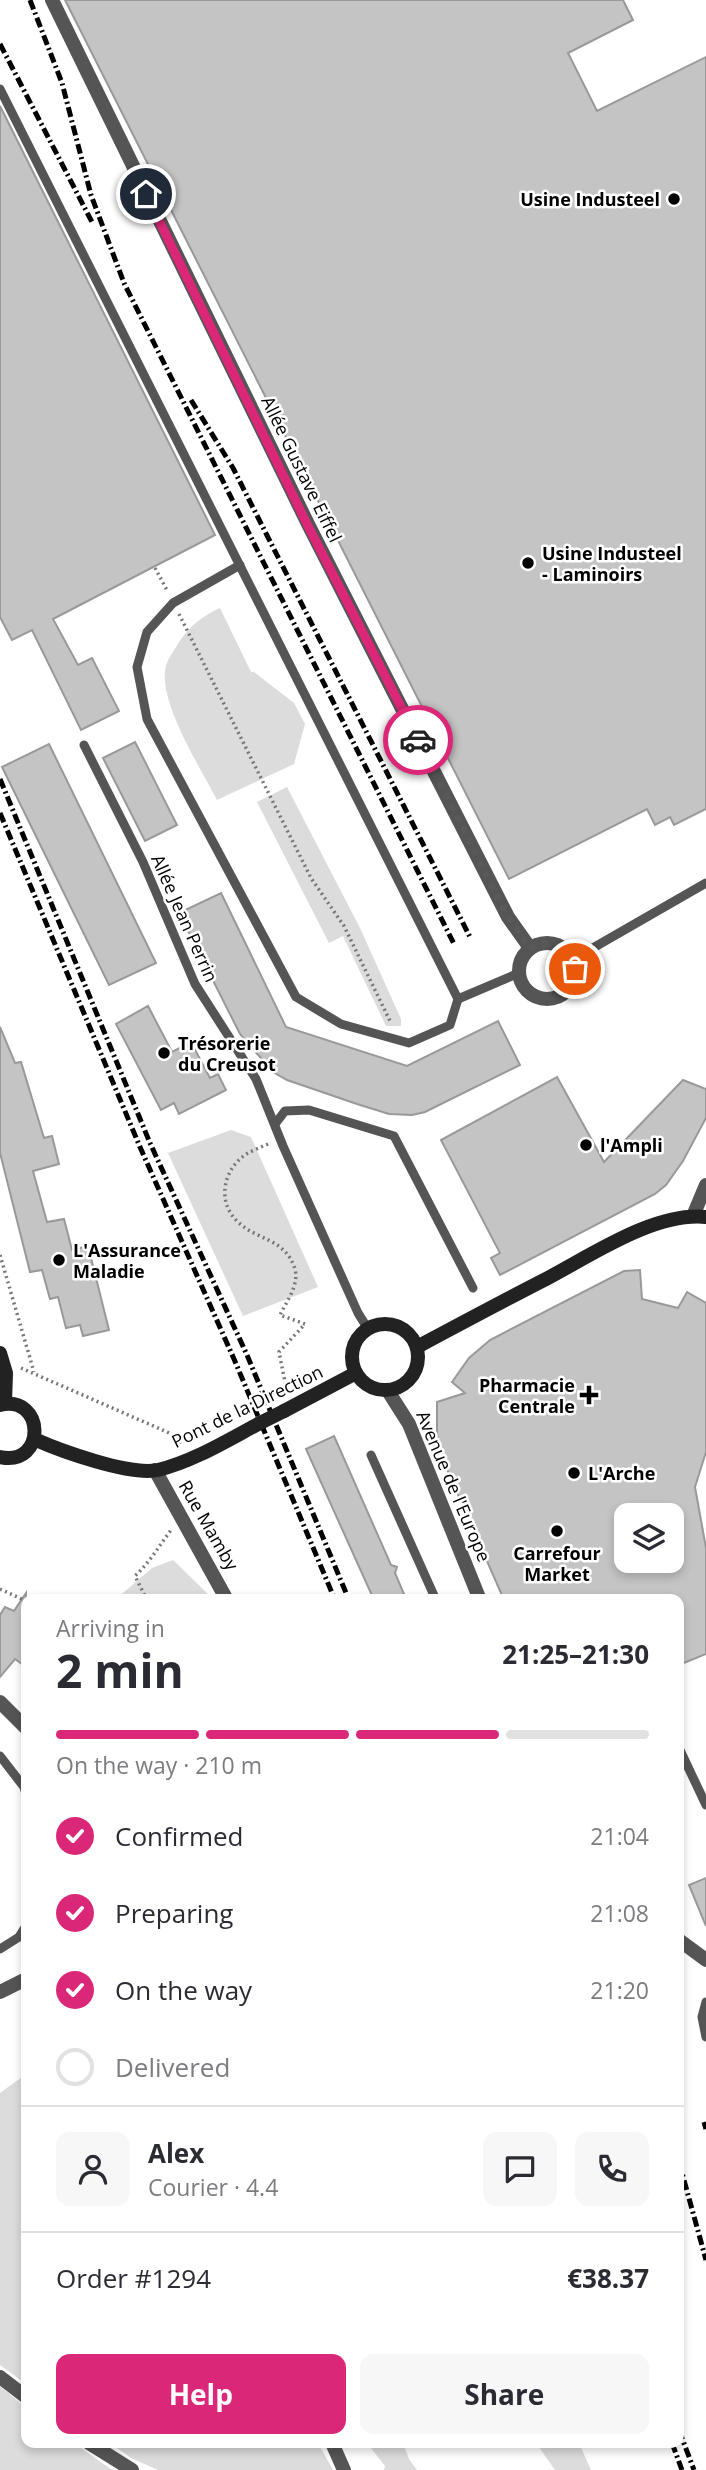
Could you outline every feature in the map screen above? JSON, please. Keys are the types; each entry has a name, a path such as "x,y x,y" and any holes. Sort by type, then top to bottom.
{"main road":[{"path":"417,1346 620,1240 663,1222 699,1217"},
{"path":"377,1325 397,1326 405,1331 417,1346 419,1356 414,1376 398,1388 388,1391 369,1387 356,1373 352,1364 355,1344 368,1329 377,1325"},
{"path":"0,1353 6,1373 2,1404 14,1404 29,1414 35,1430 34,1440 23,1454 15,1458 0,1457"},
{"name":"Pont de la Direction","path":"34,1440 115,1466 155,1470 212,1449 356,1373"}],"street":[{"name":"Allée Gustave Eiffel","path":"52,0 307,524 508,917 530,948"},
{"path":"546,943 554,944 562,947 572,960 575,969 570,985 557,996 540,998 533,995 521,981 519,973 524,955 530,948 546,943"},
{"path":"699,1217 706,1185"},
{"name":"Avenue de l'Europe","path":"388,1391 409,1424 478,1594"},
{"name":"Rue Mamby","path":"155,1470 224,1594"},
{"path":"0,1702 21,1723"},
{"path":"684,1944 706,1960"},
{"path":"0,1992 21,1982"},
{"path":"0,2377 21,2393"},
{"path":"97,2448 132,2470"},
{"path":"334,2448 344,2470"}],"lane":[{"path":"0,89 240,565 458,999 450,1025 409,1043 341,1024 296,997 147,719 137,667 147,632 173,603 240,565"},
{"name":"Allée Jean Perrin","path":"84,745 143,863 195,984 256,1079 280,1139 358,1313 368,1329"},
{"path":"572,960 706,883"},
{"path":"458,999 519,973"},
{"path":"275,1125 285,1111 309,1110 394,1136 473,1288"},
{"path":"371,1455 433,1594"},
{"path":"0,1756 21,1783"},
{"path":"684,1759 706,1805"},
{"path":"0,1949 21,1934"},
{"path":"706,2002 702,2017 706,2036"}],"path":[{"path":"155,568 311,878 344,926 392,1025 409,1043"},
{"path":"280,1139 247,1154 234,1165 225,1181 224,1193 227,1208 236,1221 286,1251 295,1271 296,1283 281,1315 305,1324 279,1352 290,1408"},
{"path":"0,1255 34,1372"},
{"path":"16,1366 174,1435 191,1457"},
{"path":"145,1594 135,1576 150,1562 181,1517"},
{"path":"0,1588 21,1598"}],"shaded area":[{"path":"220,608 251,672 294,703 305,724 294,764 217,800 175,719 165,685 165,671 170,656 188,631 202,618"},
{"path":"287,787 360,928 401,1019 401,1026 386,1026 343,936 329,943 257,802"},
{"path":"231,1130 251,1137 318,1287 243,1316 168,1153"},
{"path":"173,1560 208,1594 122,1594 152,1568"},
{"path":"21,2078 21,2380 0,2365 0,2093"},
{"path":"0,2386 21,2404 21,2448 81,2448 112,2470 0,2470"},
{"path":"117,2448 321,2448 333,2470 158,2470 131,2458"},
{"path":"371,2448 405,2448 417,2470 384,2470 385,2466"},
{"path":"540,2448 581,2448 591,2470 555,2470"}],"building":[{"name":"Usine Industeel - Laminoirs","path":"65,0 623,0 633,20 568,53 597,111 706,57 706,809 674,825 670,817 655,825 647,809 509,879"},
{"path":"0,106 215,535 53,619 78,665 92,658 119,711 81,730 32,630 12,640 0,617"},
{"path":"135,742 177,825 145,841 103,758"},
{"path":"49,744 156,963 109,985 2,767"},
{"path":"221,893 286,1027 407,1066 498,1021 520,1065 425,1112 412,1115 389,1114 287,1080 273,1072 240,1034 179,913"},
{"path":"148,1006 172,1052 191,1042 210,1078 218,1074 226,1090 179,1114 174,1103 161,1110 116,1024"},
{"path":"0,1027 15,1063 21,1062 44,1138 52,1136 59,1164 33,1171 47,1222 64,1219 72,1250 88,1246 109,1330 83,1336 80,1325 66,1328 58,1297 50,1299 42,1270 30,1272 0,1153"},
{"path":"557,1077 604,1162 683,1080 706,1089 706,1118 683,1161 666,1185 655,1194 500,1275 491,1258 500,1253 441,1140"},
{"name":"L'Arche","path":"640,1270 642,1299 678,1308 687,1292 706,1303 706,1452 695,1487 706,1548 706,1654 684,1663 684,1594 501,1594 445,1465 437,1435 437,1402 465,1393 452,1382 469,1358 490,1340 624,1271"},
{"path":"334,1436 391,1565 397,1567 395,1573 404,1594 371,1594 306,1449"},
{"path":"21,1600 21,1663 15,1659 0,1677 0,1615 5,1607 14,1611"},
{"path":"706,1878 706,1926 689,1885"}],"railway":[{"path":"30,0 62,83 91,195 124,283 454,944"},
{"path":"0,44 93,224"},
{"path":"191,400 233,468 470,937"},
{"path":"0,779 150,1143 247,1355 347,1594"},
{"path":"0,813 332,1594"},
{"path":"704,2122 706,2129"},
{"path":"684,2180 706,2260"},
{"path":"684,2443 694,2470"},
{"path":"674,2448 682,2470"}],"way so far":[{"path":"418,740 508,917 530,948 546,943 562,947 568,953 575,969"}],"place":[{"name":"Usine Industeel","path":"674,199"},
{"name":"Usine Industeel - Laminoirs","path":"528,563"},
{"name":"Trésorerie du Creusot","path":"164,1053"},
{"name":"l'Ampli","path":"586,1145"},
{"name":"L'Assurance Maladie","path":"59,1260"},
{"name":"Pharmacie Centrale","path":"589,1395"},
{"name":"L'Arche","path":"574,1473"},
{"name":"Carrefour Market","path":"557,1531"}],"route":[{"path":"146,194 307,524 418,740"}]}
